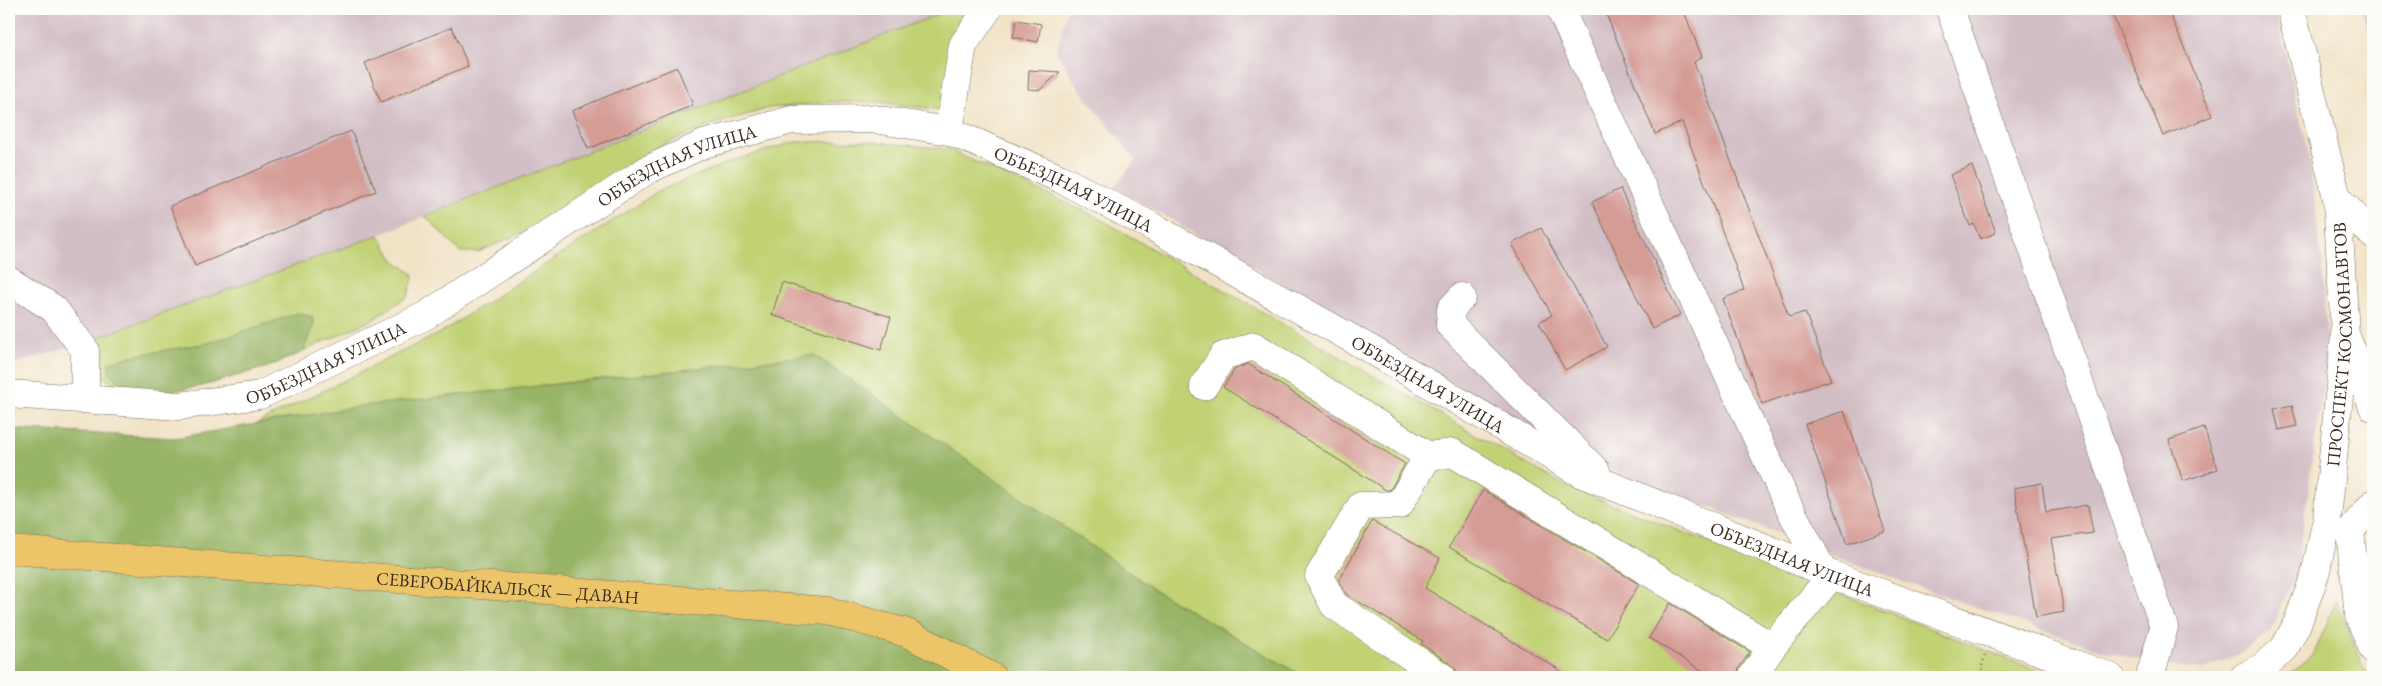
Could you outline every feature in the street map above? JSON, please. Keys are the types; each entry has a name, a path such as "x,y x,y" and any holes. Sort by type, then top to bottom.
{"main road":[{"name":"СЕВЕРОБАЙКАЛЬСК — ДАВАН","path":"9,550 828,611 907,633 992,677"}],"street":[{"path":"949,131 963,45 988,9"},
{"path":"1560,9 1788,505 1827,573 1752,677"},
{"path":"1950,9 2164,627 2150,677"},
{"name":"ПРОСПЕКТ КОСМОНАВТОВ","path":"2253,672 2284,649 2297,624 2315,575 2326,519 2345,335 2337,198 2291,9"},
{"name":"ОБЪЕЗДНАЯ УЛИЦА","path":"9,394 179,406 260,395 424,316 647,170 704,144 792,120 874,119 949,131 1061,179 1152,227 1370,349 1580,473 1827,573 2110,677"},
{"path":"2337,198 2373,235"},
{"path":"9,280 54,309 85,350 85,399"},
{"path":"1462,297 1451,309 1450,325 1609,485"},
{"path":"2345,335 2373,407"},
{"path":"1204,386 1223,356 1254,346 1428,456 1453,453 1772,647"},
{"path":"1428,456 1399,505 1361,506 1319,576 1334,605 1442,677"},
{"path":"2373,504 2350,531 2359,616 2373,649"}],"shaded area":[{"path":"9,9 951,9 183,312 9,366"},
{"path":"1072,9 2275,9 2309,156 2322,261 2328,355 2296,573 2270,632 2244,652 2205,669 2165,666 2104,651 1909,584 1589,461 1114,187 1136,160 1084,95 1056,52 1067,11"},
{"path":"2361,9 2373,9 2373,43"}],"green space":[{"path":"951,9 976,9 942,110 878,102 832,102 770,108 714,124 657,147 536,227 478,252 460,252 425,216"},
{"path":"866,141 947,149 1093,215 1565,486 2054,677 1304,677 1158,592 256,424 440,333 660,190 735,160 794,142"},
{"path":"379,235 393,259 414,275 408,296 372,320 270,366 202,386 129,394 102,376 88,341"},
{"path":"299,313 312,317 314,323 303,352 270,366 202,386 153,394 128,389 109,373 109,363 131,356 208,343"},
{"path":"814,355 1158,592 1304,677 9,677 9,429 175,438 361,406"},
{"path":"2336,601 2368,677 2287,677 2314,654"}],"building":[{"path":"1604,9 1683,9 1702,57 1694,62 1789,317 1805,312 1831,380 1762,404 1723,299 1744,290 1682,122 1655,134"},
{"path":"2110,9 2168,9 2212,116 2163,136"},
{"path":"1017,20 1041,24 1038,42 1013,37"},
{"path":"452,27 468,66 381,102 365,63"},
{"path":"677,67 693,105 588,149 572,111"},
{"path":"1029,70 1060,72 1040,90 1028,89"},
{"path":"351,131 376,191 195,266 170,206"},
{"path":"1972,166 1996,233 1980,239 1974,224 1970,226 1950,175"},
{"path":"1620,189 1680,315 1652,329 1592,202"},
{"path":"1541,228 1607,347 1565,370 1539,322 1552,315 1512,244"},
{"path":"782,282 891,317 881,350 772,315"},
{"path":"1248,364 1405,464 1390,490 1386,490 1223,387 1235,369"},
{"path":"2292,405 2297,426 2279,430 2274,409"},
{"path":"1844,411 1885,531 1847,544 1805,424"},
{"path":"2204,428 2218,469 2183,481 2169,440"},
{"path":"2042,483 2046,512 2088,505 2093,533 2051,539 2064,612 2036,617 2014,488"},
{"path":"1483,490 1639,584 1607,639 1449,547"},
{"path":"1372,521 1440,558 1425,588 1571,677 1458,677 1456,670 1451,664 1421,644 1423,641 1346,594 1339,580"},
{"path":"1670,603 1750,652 1739,668 1737,677 1713,677 1649,638"}]}
